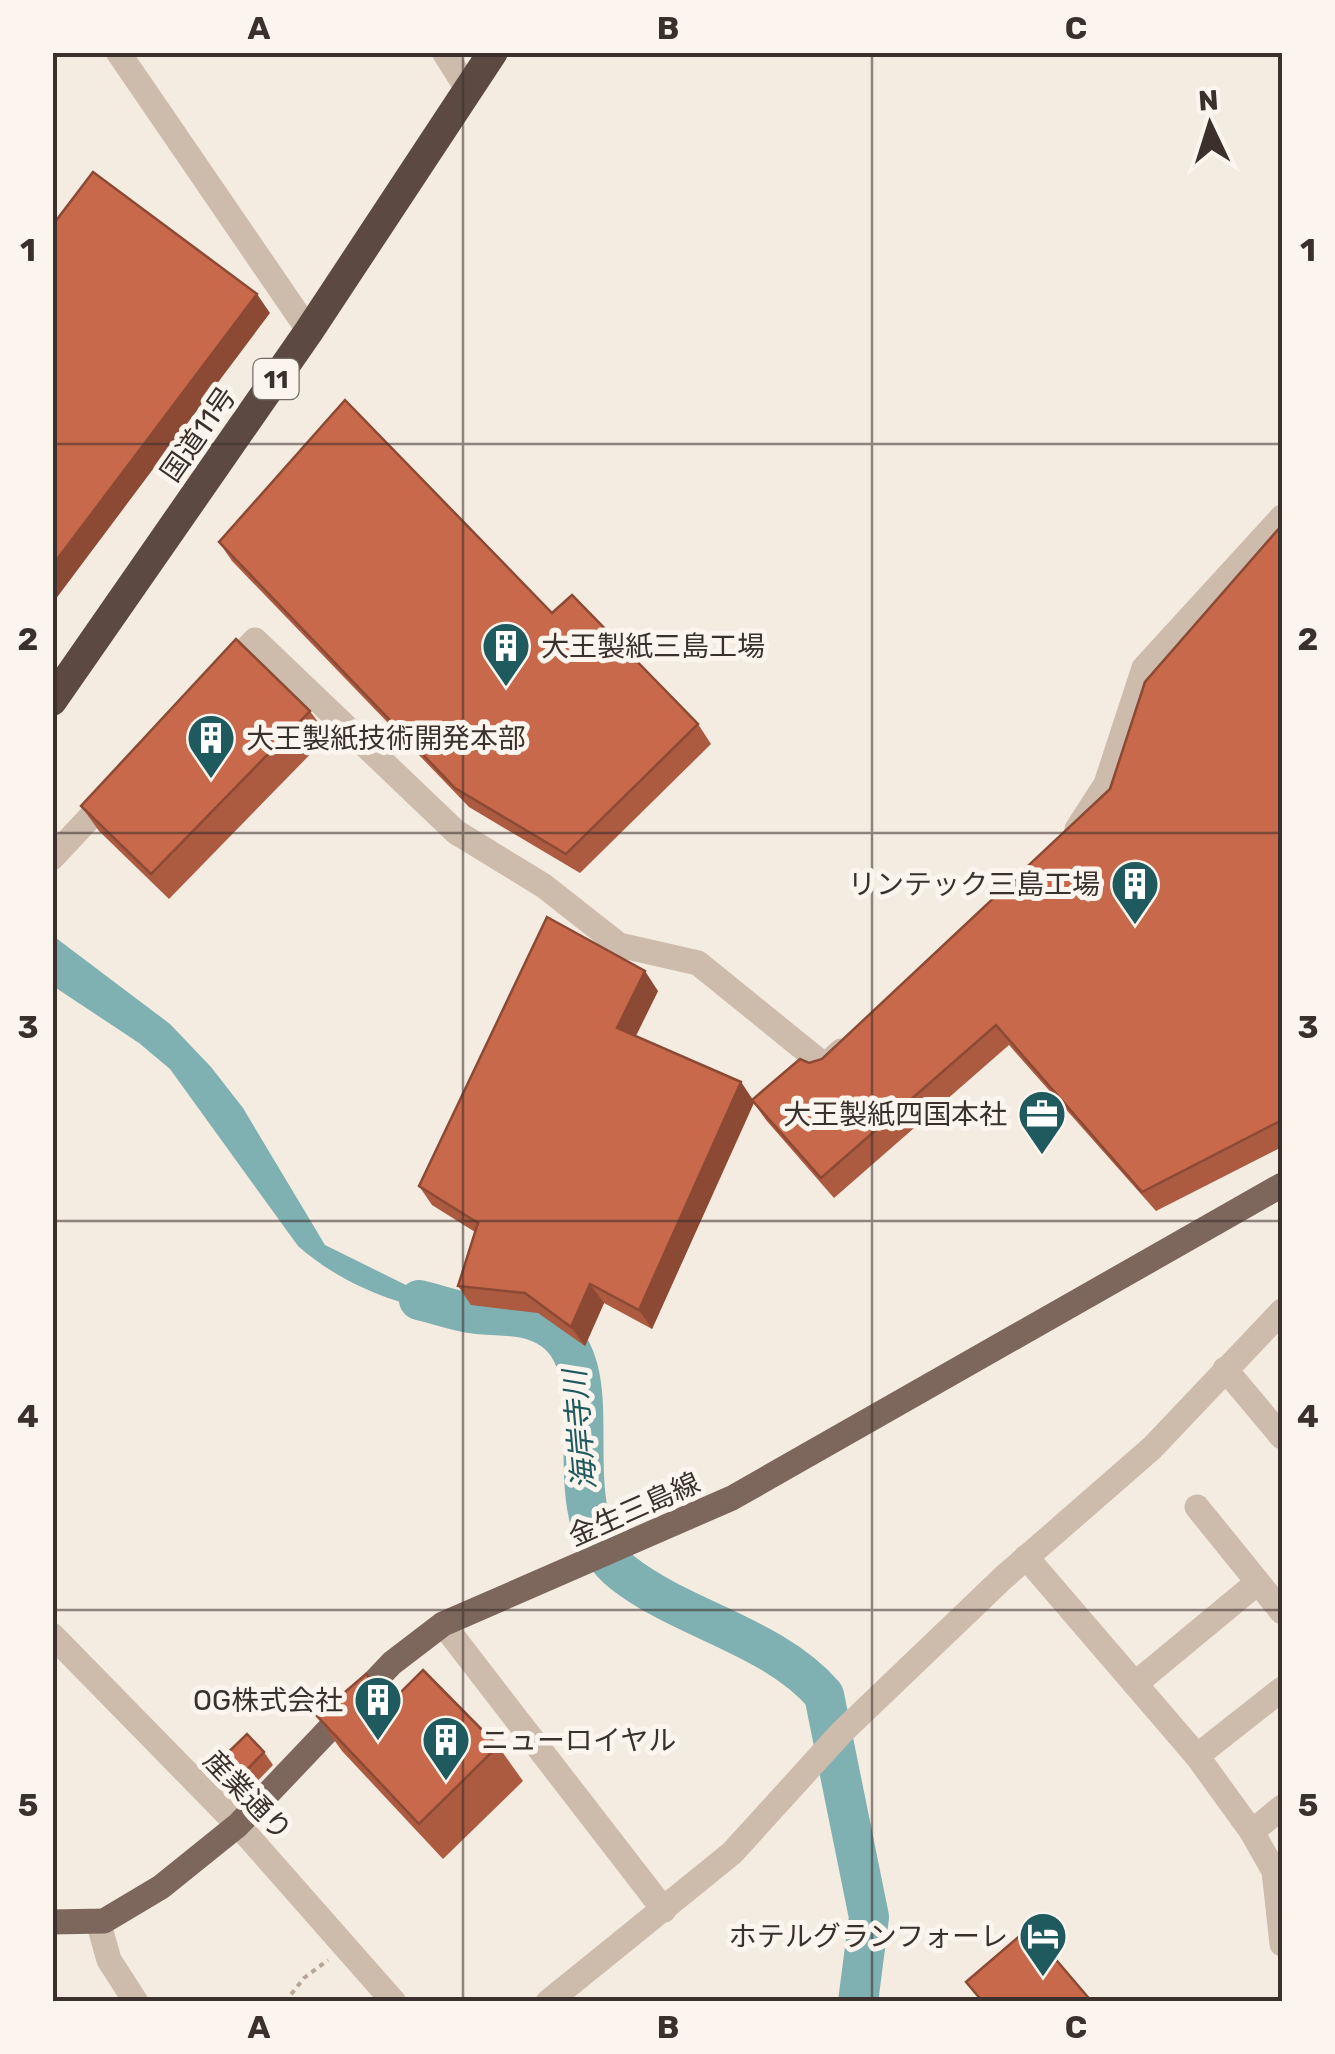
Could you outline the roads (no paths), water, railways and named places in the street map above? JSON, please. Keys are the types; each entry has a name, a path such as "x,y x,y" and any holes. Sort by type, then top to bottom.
{"highway":[{"name":"国道11号","path":"52,701 309,331 493,52"}],"main road":[{"name":"金生三島線","path":"52,1922 98,1921 162,1886 238,1825 392,1664 444,1624 591,1563 732,1498 1282,1185"}],"street":[{"path":"118,52 309,331"},
{"path":"444,52 468,90"},
{"path":"1055,853 1080,825 1106,784 1144,668 1282,518"},
{"path":"215,684 256,640 456,832 544,886 619,944 698,964 824,1066 854,1039"},
{"path":"52,858 134,771"},
{"path":"548,2002 573,1977 664,1910 732,1853 833,1741 1026,1558 1152,1448 1282,1311"},
{"path":"1226,1369 1282,1437"},
{"path":"1135,1684 1273,1594 1197,1507"},
{"path":"1026,1558 1197,1756 1252,1832 1274,1871 1282,1944"},
{"path":"444,1624 664,1910"},
{"name":"産業通り","path":"52,1636 238,1825 394,2002"},
{"path":"1197,1756 1282,1689"},
{"path":"1252,1832 1282,1807"},
{"path":"98,1921 109,1960 136,2002"}],"water":[{"path":"52,935 170,1024 211,1067 243,1108 325,1245 410,1287 470,1297 468,1317 377,1294 336,1274 298,1246 170,1069 139,1043 53,986"}],"waterway":[{"name":"海岸寺川","path":"419,1300 470,1313 530,1319 564,1340 577,1367 583,1400 588,1512 600,1546 623,1573 647,1589 780,1658 824,1695 869,1917 858,2002"}],"place":[{"name":"大王製紙三島工場","path":"506,688"},
{"name":"大王製紙技術開発本部","path":"211,780"},
{"name":"リンテック三島工場","path":"1135,926"},
{"name":"大王製紙四国本社","path":"1042,1156"},
{"name":"OG株式会社","path":"378,1742"},
{"name":"ニューロイヤル","path":"446,1782"},
{"name":"ホテルグランフォーレ","path":"1043,1978"}]}
